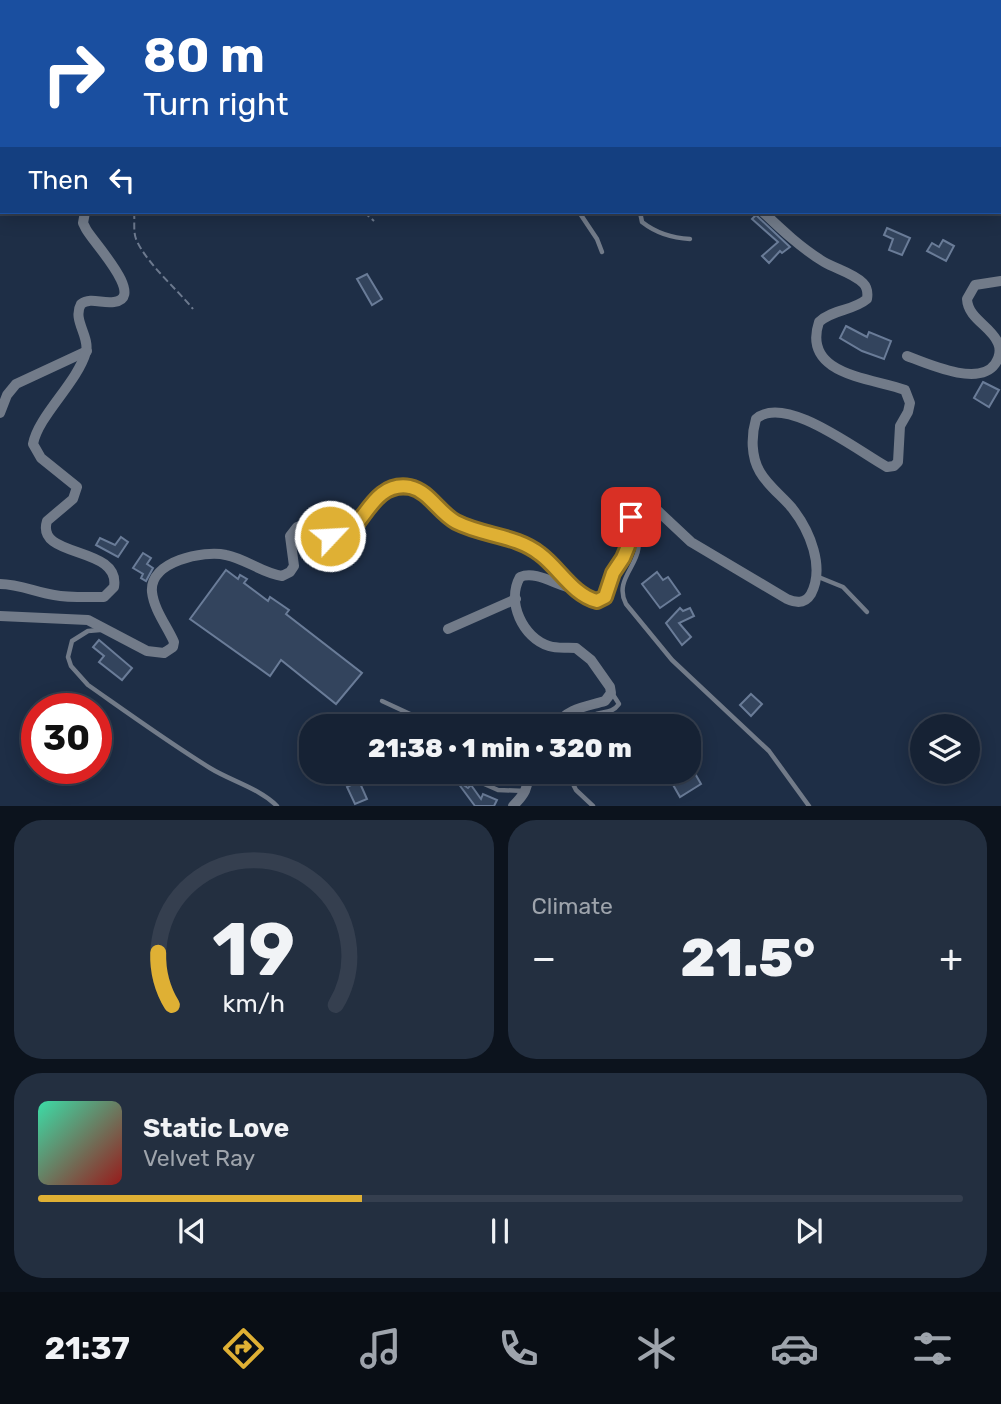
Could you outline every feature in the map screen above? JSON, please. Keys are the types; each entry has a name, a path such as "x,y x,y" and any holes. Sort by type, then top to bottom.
{"street":[{"path":"0,584 72,597 104,597 114,587 114,577 95,559 54,543 48,538 45,532 47,521 73,499 77,487 41,458 33,443 38,428 67,388 87,351 78,315 80,304 85,301 119,300 125,292 122,279 86,229 83,223 85,214"},
{"path":"0,616 80,619 115,632 147,651 169,651 174,642 155,606 152,592 152,585 164,569 187,557 207,553 237,558 276,575 287,575 294,566 290,536 297,527 309,524 335,538 343,537 351,532 376,499 395,488 403,487 419,490 447,516 459,523 510,539 534,550 577,590 592,600 605,597 613,573 625,553 634,512 650,508 664,515 691,542 792,601 800,602 808,598 816,576 815,557 804,526 793,509 766,480 754,459 755,419 771,411 794,416 837,437 887,467 898,462 900,426 910,403 905,390 841,372 826,361 817,339 818,322 825,316 861,304 867,299 868,290 856,278 827,264 803,247 765,214"},
{"path":"907,356 960,373 989,371 999,356 998,343 970,311 967,299 975,285 1001,281"},
{"path":"0,413 7,395 16,384 87,351"},
{"path":"567,714 586,705 605,701 611,693 610,688 584,653 576,648 557,649 536,640 520,619 516,584 520,577 533,575 577,590"},
{"path":"448,629 516,599"},
{"path":"513,806 526,791 528,784"}],"lane":[{"path":"580,214 602,252"},
{"path":"640,214 642,222 652,229 675,239 690,239"},
{"path":"631,523 638,539 638,549 636,562 623,581 622,597 626,604 672,660 769,751 809,806"},
{"path":"816,576 843,587 867,612"},
{"path":"115,632 88,631 72,641 68,657 77,675 196,759 261,794 276,806"},
{"path":"600,714 611,711 619,704 611,693"},
{"path":"383,701 411,714"},
{"path":"486,784 498,789 526,791"},
{"path":"573,784 593,806"}],"path":[{"path":"134,214 137,241 193,309"},
{"path":"366,214 374,221"}],"building":[{"path":"756,215 790,247 782,253 780,251 769,263 762,256 778,242 752,219"},
{"path":"887,228 910,238 902,255 889,250 893,239 884,235"},
{"path":"943,240 954,246 946,261 927,251 932,243 939,247"},
{"path":"367,274 382,299 372,305 357,279"},
{"path":"846,326 867,337 869,332 891,341 884,359 862,351 840,338"},
{"path":"983,382 999,390 989,407 974,398"},
{"path":"121,537 128,542 118,557 96,545 100,538 115,545"},
{"path":"143,553 151,558 147,564 153,568 146,581 141,578 143,574 133,568"},
{"path":"226,570 238,579 240,575 247,579 244,583 268,601 270,597 289,610 286,614 362,673 336,704 281,660 270,676 190,619"},
{"path":"657,572 663,580 668,577 680,594 660,608 642,584"},
{"path":"680,608 683,611 690,608 694,616 679,623 691,637 682,645 666,623"},
{"path":"99,640 132,668 122,680 99,662 104,656 93,647"},
{"path":"751,694 762,704 751,716 740,705"},
{"path":"360,784 367,799 355,804 347,787"},
{"path":"459,784 468,788 471,785 481,799 483,794 497,800 494,806 475,806"},
{"path":"673,784 701,784 680,797"}],"route":[{"path":"330,536 339,538 347,535 370,505 385,493 395,488 411,488 419,490 441,512 459,523 500,535 534,550 577,590 597,601 605,597 610,579 628,546 631,517"}]}
